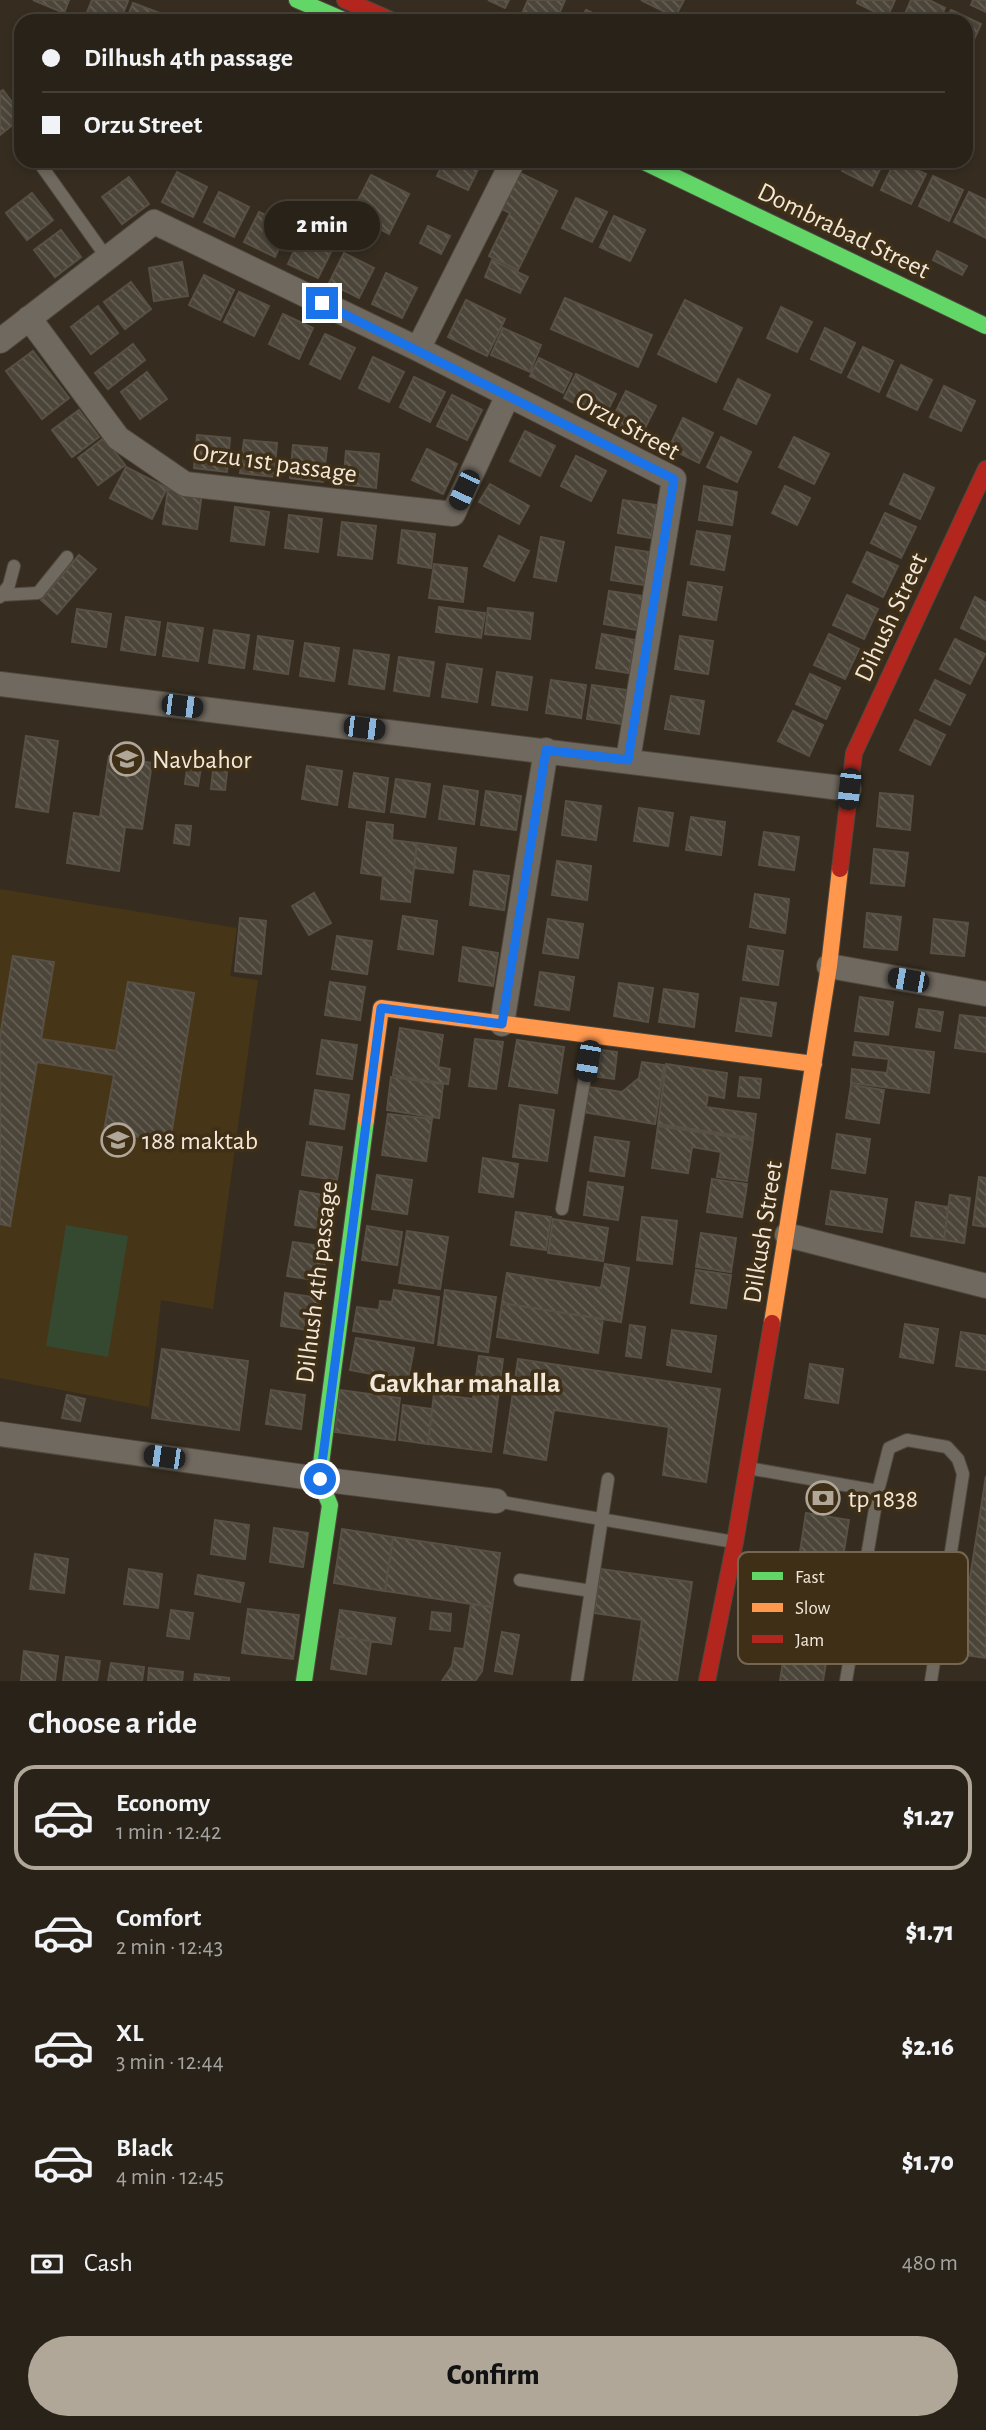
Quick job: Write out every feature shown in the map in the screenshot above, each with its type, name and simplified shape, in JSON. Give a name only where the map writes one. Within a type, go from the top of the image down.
[{"type":"street","points":[[297,0],[330,14]]},
{"type":"street","points":[[345,0],[384,14]]},
{"type":"street","points":[[418,349],[509,168]]},
{"type":"street","name":"Dombrabad Street","points":[[657,168],[986,326]]},
{"type":"street","name":"Orzu Street","points":[[0,341],[154,222],[418,349],[674,479],[628,760]]},
{"type":"street","name":"Orzu 1st passage","points":[[29,318],[118,438],[185,484],[453,514],[508,395]]},
{"type":"street","name":"Dihush Street","points":[[849,789],[854,753],[986,469]]},
{"type":"street","points":[[0,684],[849,789]]},
{"type":"street","points":[[502,1024],[546,750]]},
{"type":"street","name":"Dilkush Street","points":[[707,1681],[735,1542],[787,1236],[829,967],[849,789]]},
{"type":"street","points":[[829,967],[986,994]]},
{"type":"street","name":"Dilhush 4th passage","points":[[304,1681],[330,1506],[320,1479],[381,1008],[814,1065]]},
{"type":"street","points":[[787,1236],[986,1286]]},
{"type":"street","points":[[0,1434],[496,1502]]},
{"type":"lane","points":[[43,168],[107,258]]},
{"type":"lane","points":[[1,596],[38,593],[67,557]]},
{"type":"lane","points":[[1,596],[9,585],[13,566]]},
{"type":"lane","points":[[562,1209],[592,1036]]},
{"type":"lane","points":[[868,1552],[878,1491],[889,1448],[907,1440],[947,1447],[958,1459],[963,1474],[951,1552]]},
{"type":"lane","points":[[748,1468],[878,1491]]},
{"type":"lane","points":[[577,1681],[608,1479]]},
{"type":"lane","points":[[496,1502],[735,1542]]},
{"type":"lane","points":[[520,1580],[590,1591]]},
{"type":"shaded area","name":"188 maktab","points":[[0,889],[237,928],[230,976],[258,980],[213,1309],[161,1300],[149,1407],[0,1378]]},
{"type":"green space","points":[[66,1225],[128,1236],[108,1357],[46,1346]]},
{"type":"building","points":[[33,0],[69,0],[64,13]]},
{"type":"building","points":[[92,0],[128,1],[123,14],[86,14]]},
{"type":"building","points":[[488,0],[509,0],[505,8]]},
{"type":"building","points":[[528,0],[565,0],[559,14],[522,14]]},
{"type":"building","points":[[641,0],[684,0],[677,14],[669,14]]},
{"type":"building","points":[[858,0],[895,0],[889,14],[879,14],[857,3]]},
{"type":"building","points":[[911,0],[929,0],[945,8],[942,14],[905,14]]},
{"type":"building","points":[[973,0],[986,0],[986,12],[971,5]]},
{"type":"building","points":[[133,3],[162,14],[129,14]]},
{"type":"building","points":[[973,20],[981,24],[973,42]]},
{"type":"building","points":[[3,90],[14,105],[14,124],[0,135],[0,92]]},
{"type":"building","points":[[441,168],[479,168],[468,190],[437,176]]},
{"type":"building","points":[[843,168],[881,168],[872,186],[842,171]]},
{"type":"building","points":[[892,168],[912,168],[926,174],[911,204],[881,190]]},
{"type":"building","points":[[177,172],[207,187],[193,217],[162,202]]},
{"type":"building","points":[[520,173],[557,191],[518,270],[489,256],[510,213],[502,209]]},
{"type":"building","points":[[371,175],[409,194],[389,234],[351,214]]},
{"type":"building","points":[[933,176],[963,190],[949,221],[919,206]]},
{"type":"building","points":[[129,177],[149,204],[122,224],[102,197]]},
{"type":"building","points":[[219,192],[249,207],[234,237],[204,222]]},
{"type":"building","points":[[969,192],[986,200],[986,238],[954,222]]},
{"type":"building","points":[[32,193],[53,220],[27,240],[6,213]]},
{"type":"building","points":[[576,198],[607,212],[592,242],[562,228]]},
{"type":"building","points":[[259,212],[289,226],[275,257],[244,242]]},
{"type":"building","points":[[614,216],[645,230],[630,261],[600,247]]},
{"type":"building","points":[[428,226],[450,236],[441,254],[420,243]]},
{"type":"building","points":[[61,230],[81,257],[55,277],[34,250]]},
{"type":"building","points":[[302,233],[333,248],[318,278],[288,264]]},
{"type":"building","points":[[937,251],[967,266],[962,275],[933,260]]},
{"type":"building","points":[[344,253],[374,268],[359,298],[329,283]]},
{"type":"building","points":[[492,260],[528,277],[520,293],[485,277]]},
{"type":"building","points":[[182,262],[188,296],[154,301],[149,268]]},
{"type":"building","points":[[386,273],[417,288],[402,318],[372,304]]},
{"type":"building","points":[[204,275],[234,290],[220,320],[189,305]]},
{"type":"building","points":[[131,282],[151,309],[125,329],[104,302]]},
{"type":"building","points":[[239,292],[269,306],[254,336],[224,322]]},
{"type":"building","points":[[565,298],[652,335],[638,367],[551,329]]},
{"type":"building","points":[[466,300],[505,319],[487,356],[448,337]]},
{"type":"building","points":[[685,300],[742,328],[716,382],[658,354]]},
{"type":"building","points":[[98,306],[118,333],[91,354],[71,327]]},
{"type":"building","points":[[781,307],[812,322],[797,352],[767,338]]},
{"type":"building","points":[[283,314],[313,328],[299,359],[269,344]]},
{"type":"building","points":[[503,328],[541,345],[530,372],[491,355]]},
{"type":"building","points":[[825,328],[855,343],[841,373],[811,359]]},
{"type":"building","points":[[325,334],[355,348],[340,379],[310,364]]},
{"type":"building","points":[[133,344],[145,360],[108,389],[95,373]]},
{"type":"building","points":[[863,347],[893,361],[879,392],[848,377]]},
{"type":"building","points":[[33,351],[69,398],[42,419],[6,371]]},
{"type":"building","points":[[373,357],[404,372],[389,402],[359,388]]},
{"type":"building","points":[[539,358],[572,374],[563,393],[530,376]]},
{"type":"building","points":[[901,365],[932,380],[917,410],[887,396]]},
{"type":"building","points":[[147,372],[167,399],[140,419],[121,392]]},
{"type":"building","points":[[576,374],[616,394],[604,418],[564,398]]},
{"type":"building","points":[[414,377],[445,392],[430,422],[400,407]]},
{"type":"building","points":[[738,379],[770,395],[756,424],[724,409]]},
{"type":"building","points":[[944,386],[975,401],[961,431],[930,417]]},
{"type":"building","points":[[626,391],[656,406],[641,436],[611,421]]},
{"type":"building","points":[[452,395],[482,410],[467,440],[437,426]]},
{"type":"building","points":[[79,410],[99,437],[72,457],[52,430]]},
{"type":"building","points":[[683,418],[713,433],[699,463],[669,448]]},
{"type":"building","points":[[525,431],[555,446],[540,476],[510,461]]},
{"type":"building","points":[[197,435],[230,438],[227,472],[194,468]]},
{"type":"building","points":[[721,437],[751,452],[737,482],[707,467]]},
{"type":"building","points":[[794,437],[829,454],[814,484],[779,467]]},
{"type":"building","points":[[104,438],[125,465],[98,485],[78,458]]},
{"type":"building","points":[[244,440],[277,443],[274,477],[240,473]]},
{"type":"building","points":[[293,445],[327,448],[323,482],[290,478]]},
{"type":"building","points":[[427,449],[457,464],[443,494],[412,480]]},
{"type":"building","points":[[346,451],[379,454],[376,488],[343,484]]},
{"type":"building","points":[[576,456],[606,471],[591,501],[561,486]]},
{"type":"building","points":[[126,467],[167,488],[152,519],[110,498]]},
{"type":"building","points":[[904,474],[934,488],[920,519],[890,504]]},
{"type":"building","points":[[490,484],[529,506],[519,524],[479,502]]},
{"type":"building","points":[[704,486],[737,492],[732,525],[699,520]]},
{"type":"building","points":[[785,486],[810,498],[797,525],[772,513]]},
{"type":"building","points":[[168,489],[202,493],[197,529],[163,524]]},
{"type":"building","points":[[623,500],[657,505],[651,538],[618,533]]},
{"type":"building","points":[[235,507],[269,512],[264,545],[231,541]]},
{"type":"building","points":[[885,513],[916,527],[901,558],[871,543]]},
{"type":"building","points":[[289,515],[322,519],[318,552],[285,548]]},
{"type":"building","points":[[342,522],[376,526],[372,559],[338,555]]},
{"type":"building","points":[[402,530],[435,534],[431,568],[398,563]]},
{"type":"building","points":[[697,531],[730,536],[724,570],[691,564]]},
{"type":"building","points":[[499,536],[529,551],[514,581],[484,566]]},
{"type":"building","points":[[541,537],[564,542],[556,581],[534,577]]},
{"type":"building","points":[[616,547],[649,552],[644,585],[611,580]]},
{"type":"building","points":[[867,552],[898,566],[883,597],[853,582]]},
{"type":"building","points":[[79,555],[96,569],[57,614],[41,600]]},
{"type":"building","points":[[434,564],[467,568],[463,602],[429,598]]},
{"type":"building","points":[[688,582],[722,587],[716,620],[683,615]]},
{"type":"building","points":[[609,591],[643,596],[637,630],[604,624]]},
{"type":"building","points":[[847,595],[878,609],[864,639],[833,625]]},
{"type":"building","points":[[975,597],[986,603],[986,640],[961,628]]},
{"type":"building","points":[[439,607],[485,613],[481,638],[436,632]]},
{"type":"building","points":[[488,608],[533,613],[530,639],[485,634]]},
{"type":"building","points":[[77,609],[111,614],[106,647],[72,642]]},
{"type":"building","points":[[126,617],[160,622],[155,655],[121,650]]},
{"type":"building","points":[[168,623],[203,628],[198,661],[163,656]]},
{"type":"building","points":[[214,630],[249,635],[244,668],[209,663]]},
{"type":"building","points":[[602,634],[635,640],[629,673],[596,668]]},
{"type":"building","points":[[829,634],[859,649],[845,679],[814,665]]},
{"type":"building","points":[[258,636],[293,641],[288,674],[254,669]]},
{"type":"building","points":[[680,636],[713,641],[708,674],[675,669]]},
{"type":"building","points":[[955,639],[985,654],[970,684],[940,669]]},
{"type":"building","points":[[305,643],[339,648],[334,681],[300,676]]},
{"type":"building","points":[[354,650],[389,655],[384,689],[349,684]]},
{"type":"building","points":[[399,657],[434,662],[429,696],[394,691]]},
{"type":"building","points":[[447,664],[482,669],[477,702],[442,697]]},
{"type":"building","points":[[497,672],[532,677],[527,710],[492,705]]},
{"type":"building","points":[[810,674],[840,688],[826,719],[796,704]]},
{"type":"building","points":[[551,680],[586,685],[581,718],[546,713]]},
{"type":"building","points":[[935,680],[965,695],[950,725],[920,710]]},
{"type":"building","points":[[592,685],[627,690],[622,724],[587,719]]},
{"type":"building","points":[[671,696],[704,701],[699,734],[665,729]]},
{"type":"building","points":[[793,711],[823,725],[809,756],[778,741]]},
{"type":"building","points":[[915,720],[945,735],[930,765],[900,750]]},
{"type":"building","points":[[26,736],[58,741],[48,812],[16,807]]},
{"type":"building","points":[[109,756],[152,763],[142,829],[125,827],[119,871],[67,863],[74,813],[100,817]]},
{"type":"building","points":[[188,760],[202,761],[198,786],[185,784]]},
{"type":"building","points":[[214,762],[228,764],[225,790],[211,789]]},
{"type":"building","points":[[307,766],[342,771],[337,805],[302,799]]},
{"type":"building","points":[[354,773],[388,778],[384,812],[349,807]]},
{"type":"building","points":[[396,779],[430,784],[425,817],[391,812]]},
{"type":"building","points":[[444,786],[478,791],[474,824],[439,819]]},
{"type":"building","points":[[486,791],[521,796],[516,830],[481,825]]},
{"type":"building","points":[[880,793],[913,796],[910,830],[877,826]]},
{"type":"building","points":[[566,801],[601,806],[596,840],[562,835]]},
{"type":"building","points":[[639,808],[673,813],[668,846],[634,841]]},
{"type":"building","points":[[691,817],[725,822],[721,855],[686,850]]},
{"type":"building","points":[[367,822],[393,825],[392,840],[417,843],[410,902],[381,899],[383,876],[361,873]]},
{"type":"building","points":[[176,825],[191,826],[189,845],[174,843]]},
{"type":"building","points":[[764,832],[799,837],[794,870],[759,865]]},
{"type":"building","points":[[417,843],[456,848],[453,873],[414,868]]},
{"type":"building","points":[[874,849],[908,853],[904,886],[871,883]]},
{"type":"building","points":[[557,861],[591,866],[587,900],[552,895]]},
{"type":"building","points":[[474,871],[509,876],[504,910],[470,905]]},
{"type":"building","points":[[314,893],[331,923],[309,935],[292,906]]},
{"type":"building","points":[[755,894],[789,899],[785,933],[750,927]]},
{"type":"building","points":[[867,913],[901,917],[897,950],[864,947]]},
{"type":"building","points":[[403,916],[437,921],[433,954],[398,949]]},
{"type":"building","points":[[240,918],[266,921],[261,974],[235,971]]},
{"type":"building","points":[[548,919],[583,924],[578,958],[543,953]]},
{"type":"building","points":[[934,919],[968,923],[964,956],[931,953]]},
{"type":"building","points":[[337,936],[372,941],[367,974],[332,969]]},
{"type":"building","points":[[748,946],[783,951],[778,985],[743,980]]},
{"type":"building","points":[[463,947],[498,953],[493,986],[459,981]]},
{"type":"building","points":[[13,956],[54,962],[41,1039],[116,1051],[128,982],[194,993],[170,1142],[104,1131],[114,1075],[37,1062],[10,1226],[0,1224],[0,1037]]},
{"type":"building","points":[[540,972],[574,977],[569,1010],[535,1005]]},
{"type":"building","points":[[330,982],[365,987],[360,1020],[325,1015]]},
{"type":"building","points":[[619,983],[653,988],[648,1022],[614,1016]]},
{"type":"building","points":[[664,989],[698,994],[694,1027],[659,1022]]},
{"type":"building","points":[[860,997],[893,1002],[888,1035],[855,1031]]},
{"type":"building","points":[[741,998],[776,1003],[771,1036],[736,1031]]},
{"type":"building","points":[[919,1009],[943,1012],[940,1031],[916,1027]]},
{"type":"building","points":[[960,1015],[986,1018],[986,1052],[955,1048]]},
{"type":"building","points":[[400,1028],[443,1035],[438,1067],[450,1069],[448,1084],[393,1075]]},
{"type":"building","points":[[475,1039],[503,1042],[496,1089],[469,1086]]},
{"type":"building","points":[[322,1040],[357,1045],[352,1079],[317,1074]]},
{"type":"building","points":[[517,1040],[564,1047],[557,1093],[509,1086]]},
{"type":"building","points":[[855,1042],[934,1052],[929,1093],[851,1083],[852,1069],[887,1073],[889,1059],[853,1055]]},
{"type":"building","points":[[601,1050],[617,1052],[614,1079],[598,1077]]},
{"type":"building","points":[[642,1062],[664,1065],[655,1124],[583,1112],[588,1087],[622,1092],[639,1078]]},
{"type":"building","points":[[666,1064],[727,1073],[724,1098],[708,1095],[706,1107],[756,1114],[753,1138],[658,1124]]},
{"type":"building","points":[[391,1077],[443,1084],[439,1118],[387,1110]]},
{"type":"building","points":[[740,1077],[761,1079],[759,1098],[738,1096]]},
{"type":"building","points":[[851,1085],[884,1090],[879,1123],[846,1118]]},
{"type":"building","points":[[315,1090],[349,1095],[344,1129],[310,1124]]},
{"type":"building","points":[[520,1105],[554,1110],[547,1161],[513,1157]]},
{"type":"building","points":[[388,1114],[432,1119],[426,1161],[382,1155]]},
{"type":"building","points":[[658,1126],[753,1140],[747,1181],[717,1177],[721,1152],[692,1147],[688,1173],[652,1168]]},
{"type":"building","points":[[837,1134],[870,1139],[865,1173],[832,1168]]},
{"type":"building","points":[[595,1137],[629,1142],[624,1176],[590,1171]]},
{"type":"building","points":[[307,1142],[342,1147],[337,1180],[302,1175]]},
{"type":"building","points":[[483,1158],[518,1164],[513,1197],[479,1192]]},
{"type":"building","points":[[377,1175],[412,1180],[407,1214],[372,1209]]},
{"type":"building","points":[[979,1177],[986,1178],[986,1227],[973,1225]]},
{"type":"building","points":[[712,1179],[747,1184],[742,1217],[707,1212]]},
{"type":"building","points":[[588,1182],[623,1187],[618,1220],[584,1215]]},
{"type":"building","points":[[300,1191],[335,1197],[330,1230],[295,1225]]},
{"type":"building","points":[[831,1191],[887,1199],[882,1232],[826,1224]]},
{"type":"building","points":[[950,1195],[970,1198],[964,1243],[944,1240]]},
{"type":"building","points":[[916,1202],[948,1207],[944,1240],[911,1236]]},
{"type":"building","points":[[516,1212],[551,1217],[546,1250],[511,1245]]},
{"type":"building","points":[[642,1217],[677,1221],[672,1264],[637,1260]]},
{"type":"building","points":[[553,1219],[608,1228],[603,1261],[548,1253]]},
{"type":"building","points":[[367,1226],[402,1232],[397,1265],[362,1260]]},
{"type":"building","points":[[407,1231],[448,1237],[440,1289],[399,1283]]},
{"type":"building","points":[[701,1233],[736,1238],[731,1272],[696,1267]]},
{"type":"building","points":[[293,1242],[327,1247],[322,1281],[287,1276]]},
{"type":"building","points":[[605,1264],[629,1268],[621,1322],[502,1303],[507,1273],[601,1288]]},
{"type":"building","points":[[696,1270],[731,1275],[726,1308],[691,1303]]},
{"type":"building","points":[[394,1290],[439,1297],[433,1343],[353,1331],[357,1307],[379,1310],[380,1301],[392,1302]]},
{"type":"building","points":[[445,1290],[496,1297],[488,1352],[438,1345]]},
{"type":"building","points":[[285,1293],[320,1298],[315,1331],[281,1326]]},
{"type":"building","points":[[502,1303],[603,1319],[598,1353],[497,1337]]},
{"type":"building","points":[[905,1324],[938,1329],[933,1363],[900,1357]]},
{"type":"building","points":[[630,1325],[645,1327],[641,1358],[626,1356]]},
{"type":"building","points":[[672,1330],[716,1336],[711,1372],[667,1365]]},
{"type":"building","points":[[961,1332],[986,1336],[986,1370],[956,1366]]},
{"type":"building","points":[[356,1338],[414,1348],[408,1381],[350,1370]]},
{"type":"building","points":[[162,1349],[248,1361],[239,1430],[152,1418]]},
{"type":"building","points":[[479,1356],[503,1359],[491,1452],[428,1444],[434,1394],[473,1399]]},
{"type":"building","points":[[518,1359],[720,1389],[706,1482],[663,1475],[669,1427],[554,1410],[546,1460],[504,1453]]},
{"type":"building","points":[[810,1364],[843,1369],[838,1403],[805,1398]]},
{"type":"building","points":[[271,1390],[305,1395],[301,1429],[266,1424]]},
{"type":"building","points":[[340,1390],[400,1398],[395,1440],[335,1432]]},
{"type":"building","points":[[67,1395],[85,1399],[80,1421],[62,1418]]},
{"type":"building","points":[[403,1405],[432,1409],[428,1444],[399,1440]]},
{"type":"building","points":[[986,1476],[986,1658],[968,1655],[968,1590]]},
{"type":"building","points":[[806,1513],[849,1520],[844,1552],[800,1552]]},
{"type":"building","points":[[215,1520],[249,1525],[245,1559],[211,1554]]},
{"type":"building","points":[[274,1528],[308,1533],[303,1567],[270,1562]]},
{"type":"building","points":[[342,1529],[393,1537],[385,1591],[334,1583]]},
{"type":"building","points":[[393,1537],[500,1553],[492,1607],[385,1591]]},
{"type":"building","points":[[35,1554],[68,1559],[64,1593],[30,1589]]},
{"type":"building","points":[[129,1569],[162,1574],[158,1608],[124,1604]]},
{"type":"building","points":[[601,1569],[692,1582],[677,1681],[633,1681],[642,1620],[594,1613]]},
{"type":"building","points":[[198,1575],[244,1583],[240,1602],[195,1594]]},
{"type":"building","points":[[471,1604],[492,1607],[482,1671],[475,1681],[442,1681],[452,1666],[455,1648],[464,1649]]},
{"type":"building","points":[[248,1609],[299,1615],[293,1659],[242,1653]]},
{"type":"building","points":[[171,1610],[193,1613],[189,1639],[167,1636]]},
{"type":"building","points":[[340,1610],[395,1618],[391,1644],[336,1636]]},
{"type":"building","points":[[432,1612],[451,1614],[450,1631],[430,1629]]},
{"type":"building","points":[[502,1632],[519,1635],[512,1674],[495,1671]]},
{"type":"building","points":[[336,1636],[371,1641],[366,1674],[331,1669]]},
{"type":"building","points":[[24,1651],[58,1656],[55,1681],[21,1681]]},
{"type":"building","points":[[66,1657],[100,1661],[97,1681],[63,1681]]},
{"type":"building","points":[[111,1663],[144,1667],[142,1681],[108,1681]]},
{"type":"building","points":[[783,1664],[826,1664],[823,1681],[780,1681]]},
{"type":"building","points":[[149,1668],[183,1672],[182,1681],[148,1681]]},
{"type":"building","points":[[195,1674],[229,1678],[229,1681],[194,1681]]},
{"type":"traffic: fast","points":[[297,0],[330,14]]},
{"type":"traffic: fast","points":[[657,168],[986,326]]},
{"type":"traffic: fast","points":[[304,1681],[330,1505],[319,1479],[366,1120]]},
{"type":"traffic: slow","points":[[772,1323],[829,966],[840,869]]},
{"type":"traffic: slow","points":[[366,1120],[381,1008],[814,1064]]},
{"type":"traffic: jam","points":[[345,0],[377,14]]},
{"type":"traffic: jam","points":[[840,869],[854,753],[986,469]]},
{"type":"traffic: jam","points":[[707,1681],[735,1542],[772,1323]]},
{"type":"place","name":"Navbahor","points":[[127,759]]},
{"type":"place","name":"188 maktab","points":[[118,1140]]},
{"type":"place","name":"tp 1838","points":[[823,1498]]},
{"type":"district","name":"Gavkhar mahalla","points":[[465,1382]]},
{"type":"route","points":[[320,1479],[381,1008],[502,1024],[546,750],[628,760],[674,479],[322,303]]}]
